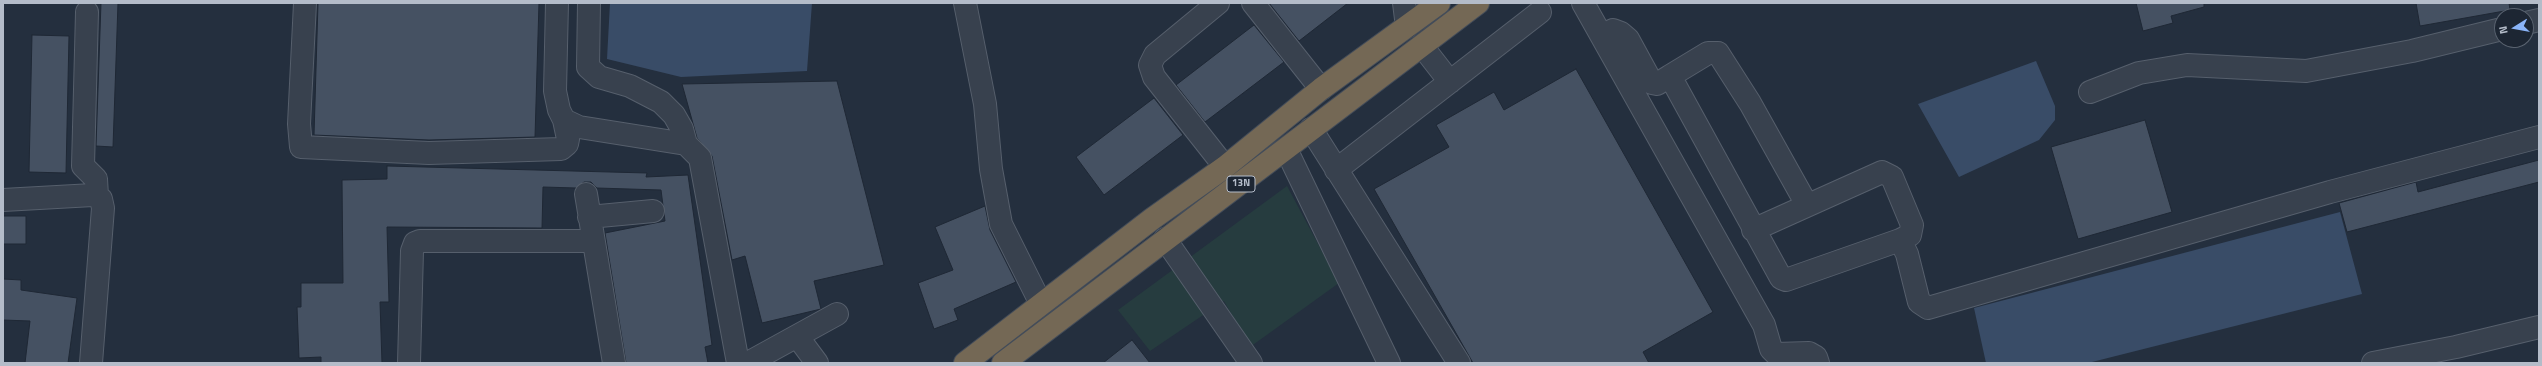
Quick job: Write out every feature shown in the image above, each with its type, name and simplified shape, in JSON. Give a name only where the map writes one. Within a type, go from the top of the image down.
[{"type":"highway","name":"13N","points":[[965,363],[1041,304],[1225,167],[1321,89],[1439,3]]},
{"type":"highway","name":"13N","points":[[1003,363],[1478,3]]},
{"type":"street","points":[[305,3],[299,124],[301,147],[428,153],[561,149],[567,144],[568,139],[564,120],[559,110],[555,91],[557,3]]},
{"type":"street","points":[[589,3],[588,67],[599,77],[630,86],[660,102],[680,124],[686,144],[700,158],[738,363]]},
{"type":"street","points":[[965,3],[985,104],[991,169],[1001,224],[1041,304]]},
{"type":"street","points":[[1218,3],[1155,56],[1150,65],[1154,77],[1225,167]]},
{"type":"street","points":[[1253,3],[1321,89]]},
{"type":"street","points":[[1404,3],[1408,27]]},
{"type":"street","points":[[1583,3],[1603,36],[1764,325],[1771,349],[1776,354],[1809,353],[1816,357],[1818,363]]},
{"type":"street","points":[[87,12],[83,166],[96,179],[97,196],[101,199],[103,208],[91,363]]},
{"type":"street","points":[[1336,170],[1540,12]]},
{"type":"street","points":[[1603,36],[1613,30],[1621,33],[1628,39],[1652,83],[1657,84],[1708,52],[1718,53],[1750,103],[1807,205]]},
{"type":"street","points":[[2090,92],[2139,73],[2187,65],[2306,71],[2412,51],[2494,31]]},
{"type":"street","points":[[1422,46],[1450,82]]},
{"type":"street","points":[[1670,76],[1777,275],[1786,280],[1900,240],[1910,235],[1912,225],[1892,177],[1888,173],[1876,174],[1753,230]]},
{"type":"street","points":[[564,120],[579,127],[686,144]]},
{"type":"street","points":[[1311,129],[1460,363]]},
{"type":"street","points":[[1900,240],[1906,254],[1919,302],[1928,308],[2330,192],[2539,137]]},
{"type":"street","points":[[1286,149],[1388,363]]},
{"type":"street","points":[[586,194],[614,363]]},
{"type":"street","points":[[3,200],[97,196]]},
{"type":"street","points":[[589,217],[653,211]]},
{"type":"street","points":[[1166,239],[1251,363]]},
{"type":"street","points":[[409,363],[412,251],[415,243],[420,241],[593,241]]},
{"type":"street","points":[[748,363],[837,314]]},
{"type":"street","points":[[2372,363],[2457,355],[2539,327]]},
{"type":"street","points":[[797,336],[817,363]]},
{"type":"green space","points":[[1287,186],[1339,283],[1250,347],[1224,301],[1150,351],[1118,310]]},
{"type":"water","points":[[610,3],[812,3],[807,71],[681,77],[607,59]]},
{"type":"water","points":[[2036,61],[2055,106],[2055,120],[2039,140],[1959,177],[1918,104]]},
{"type":"water","points":[[2340,212],[2362,294],[2088,363],[1986,363],[1974,308]]},
{"type":"building","points":[[101,3],[118,3],[113,147],[96,146]]},
{"type":"building","points":[[318,3],[539,3],[535,137],[429,140],[314,135]]},
{"type":"building","points":[[1269,3],[1348,3],[1299,41]]},
{"type":"building","points":[[2136,3],[2204,3],[2204,7],[2171,16],[2173,23],[2143,31]]},
{"type":"building","points":[[2416,3],[2509,3],[2510,8],[2494,8],[2494,13],[2420,26]]},
{"type":"building","points":[[1254,25],[1284,62],[1205,122],[1176,85]]},
{"type":"building","points":[[32,35],[69,36],[66,173],[29,172]]},
{"type":"building","points":[[1576,69],[1713,312],[1643,352],[1649,363],[1473,363],[1374,189],[1449,147],[1436,125],[1494,92],[1504,110]]},
{"type":"building","points":[[837,81],[884,265],[814,281],[821,309],[762,323],[745,256],[732,260],[712,156],[697,138],[682,84]]},
{"type":"building","points":[[1154,98],[1183,135],[1104,195],[1076,157]]},
{"type":"building","points":[[2145,120],[2172,212],[2078,239],[2051,147]]},
{"type":"building","points":[[2539,160],[2539,182],[2347,232],[2339,203],[2416,182],[2418,192]]},
{"type":"building","points":[[387,166],[647,173],[646,177],[688,175],[712,345],[705,347],[708,363],[626,363],[605,233],[665,221],[661,190],[597,188],[591,182],[584,182],[576,188],[543,187],[542,228],[387,227],[389,302],[380,302],[382,363],[321,363],[321,357],[299,358],[297,307],[301,307],[301,283],[343,283],[342,180],[387,179]]},
{"type":"building","points":[[985,206],[990,230],[1016,282],[954,309],[958,320],[934,329],[918,283],[953,270],[935,227]]},
{"type":"building","points":[[3,216],[26,216],[26,244],[3,244]]},
{"type":"building","points":[[3,279],[21,280],[21,290],[77,298],[68,363],[25,363],[30,321],[3,320]]},
{"type":"building","points":[[1132,340],[1150,363],[1103,363]]}]
